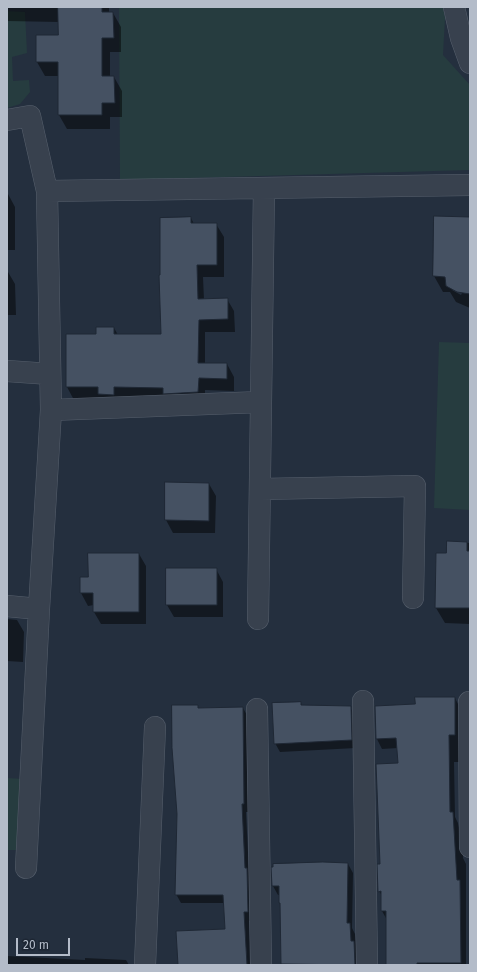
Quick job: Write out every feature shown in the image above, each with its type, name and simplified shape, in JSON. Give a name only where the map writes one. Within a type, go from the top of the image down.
[{"type":"street","points":[[454,7],[461,38],[470,63]]},
{"type":"street","points":[[7,120],[30,116],[47,191],[51,410],[26,868]]},
{"type":"street","points":[[47,191],[470,185]]},
{"type":"street","points":[[258,619],[264,188]]},
{"type":"street","points":[[7,371],[50,374]]},
{"type":"street","points":[[51,410],[261,402]]},
{"type":"street","points":[[260,489],[415,486],[413,598]]},
{"type":"street","points":[[7,606],[39,609]]},
{"type":"street","points":[[363,701],[367,965]]},
{"type":"street","points":[[468,702],[470,847]]},
{"type":"street","points":[[256,709],[261,965]]},
{"type":"street","points":[[145,965],[155,727]]},
{"type":"green space","points":[[119,7],[443,7],[445,18],[443,55],[470,85],[470,170],[120,180]]},
{"type":"green space","points":[[7,11],[25,12],[27,53],[12,57],[13,81],[29,80],[30,92],[20,104],[7,108]]},
{"type":"green space","points":[[439,342],[470,343],[470,510],[434,508]]},
{"type":"green space","points":[[7,778],[23,779],[21,850],[7,850]]},
{"type":"building","points":[[58,7],[102,7],[102,12],[113,12],[114,38],[102,38],[102,76],[114,76],[115,103],[102,103],[102,115],[58,115],[58,62],[36,62],[36,35],[58,35]]},
{"type":"building","points":[[434,216],[470,217],[470,294],[457,292],[446,286],[445,277],[433,276]]},
{"type":"building","points":[[191,217],[191,223],[217,223],[217,265],[197,265],[198,299],[228,298],[228,319],[199,320],[198,363],[227,363],[227,379],[199,378],[198,392],[163,394],[163,388],[114,387],[114,395],[98,394],[98,387],[66,387],[66,334],[96,334],[96,327],[114,327],[114,334],[161,334],[159,275],[160,218]]},
{"type":"building","points":[[165,482],[209,483],[209,521],[165,520]]},
{"type":"building","points":[[447,541],[467,542],[467,551],[470,551],[470,608],[435,608],[436,553],[446,553]]},
{"type":"building","points":[[88,553],[139,553],[139,612],[93,612],[93,593],[80,593],[80,577],[88,577]]},
{"type":"building","points":[[166,568],[217,568],[217,605],[166,605]]},
{"type":"building","points":[[415,697],[455,697],[455,735],[449,735],[450,812],[453,812],[457,880],[460,880],[461,963],[386,965],[386,911],[381,911],[381,891],[378,892],[377,864],[380,864],[376,764],[398,763],[396,738],[376,739],[375,706],[415,704]]},
{"type":"building","points":[[301,702],[301,705],[351,706],[352,740],[274,744],[272,703]]},
{"type":"building","points":[[172,705],[198,705],[198,708],[243,707],[244,804],[242,804],[245,868],[247,868],[248,912],[244,912],[247,965],[178,965],[176,931],[225,929],[223,895],[175,895],[177,814],[172,748]]},
{"type":"building","points":[[323,862],[348,863],[347,923],[350,923],[351,941],[354,941],[355,965],[281,964],[279,886],[272,886],[271,867],[273,867],[273,864]]}]
